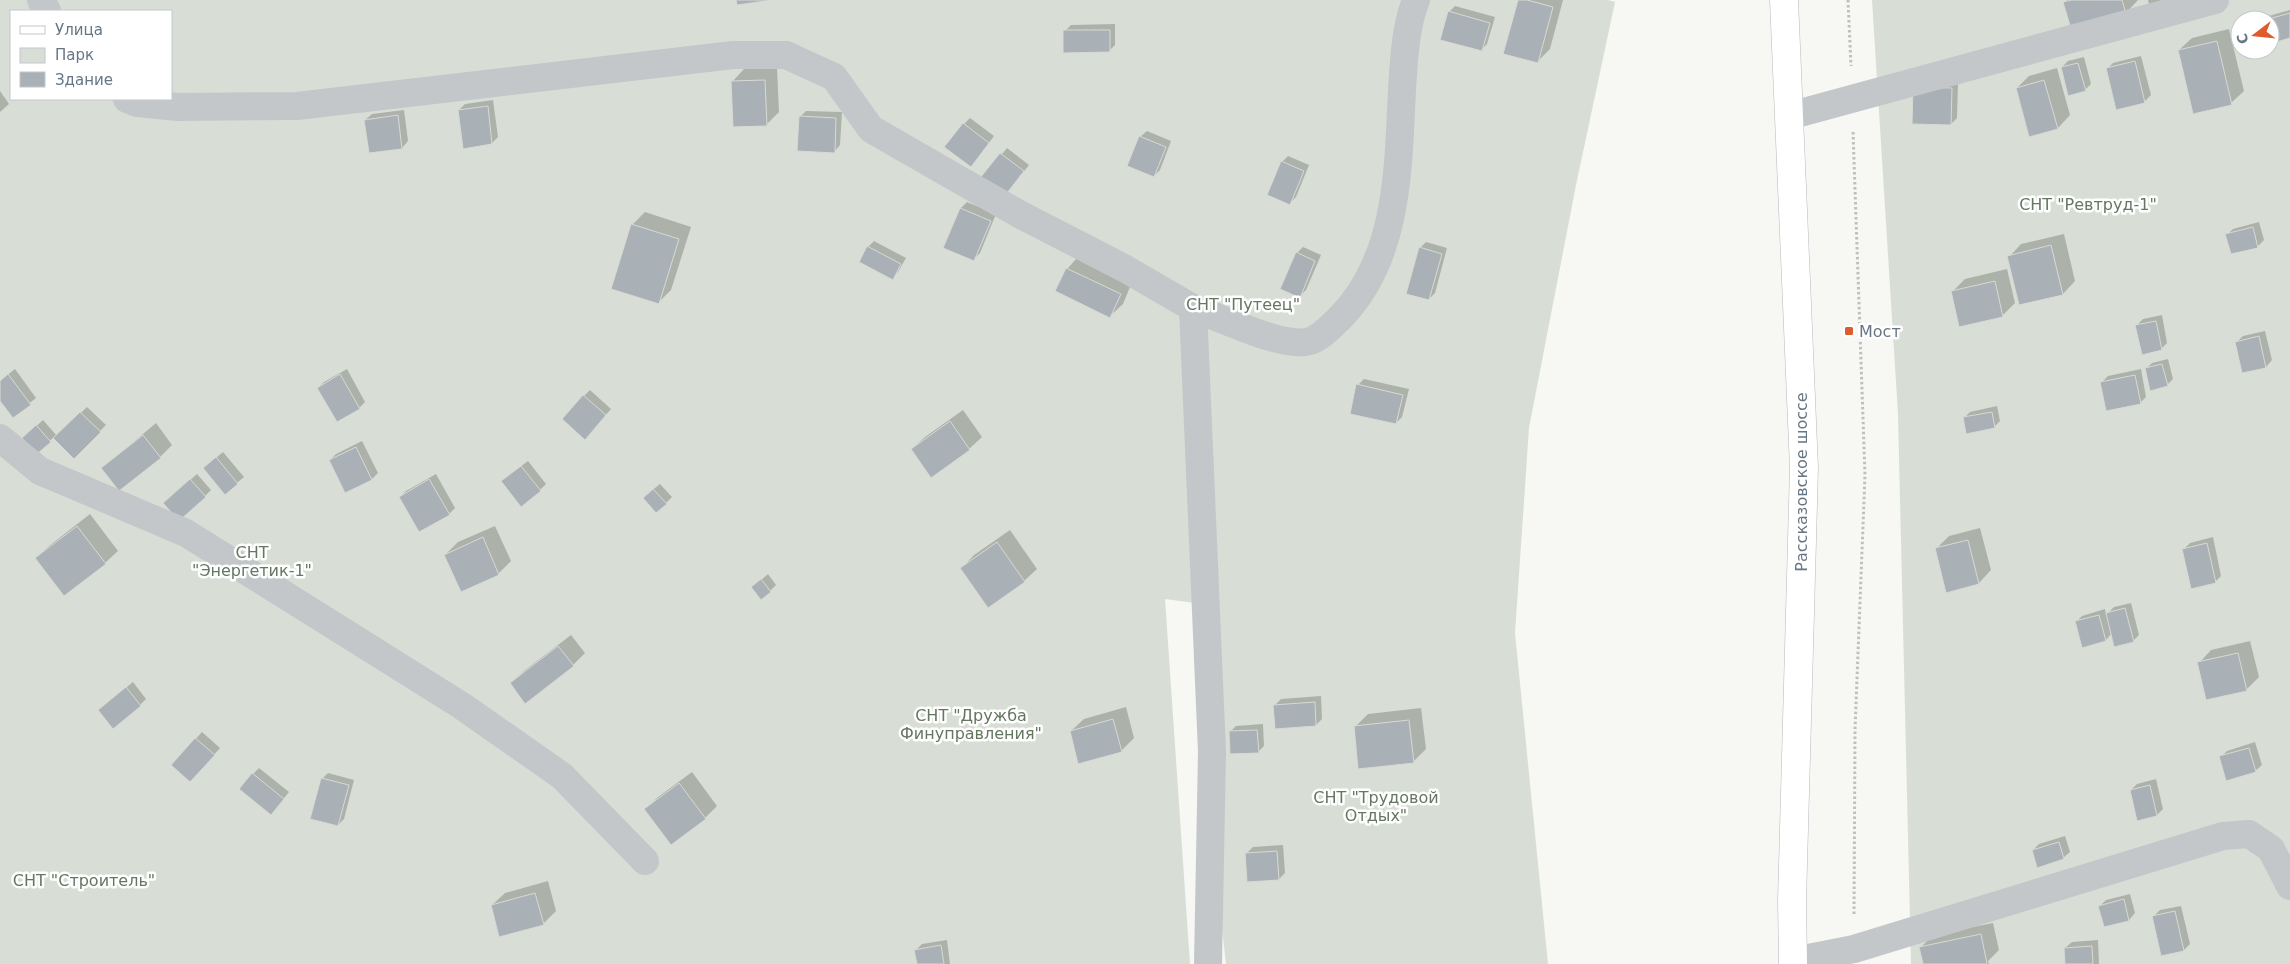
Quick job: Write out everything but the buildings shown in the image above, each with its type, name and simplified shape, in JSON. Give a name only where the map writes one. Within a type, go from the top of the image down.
[{"type":"main road","name":"Рассказовское шоссе","points":[[1784,0],[1804,468],[1792,901],[1793,962]]},
{"type":"lane","points":[[130,100],[137,103],[178,108],[297,106],[733,56],[786,55],[834,77],[871,129],[1021,215],[1124,268],[1193,308],[1284,341],[1307,342],[1325,333],[1354,304],[1375,271],[1389,224],[1398,171],[1404,61],[1412,10],[1416,0]]},
{"type":"lane","points":[[1789,116],[2215,0]]},
{"type":"lane","points":[[1193,308],[1212,752],[1208,964]]},
{"type":"lane","points":[[0,438],[40,471],[186,533],[462,706],[562,776],[645,861]]},
{"type":"lane","points":[[1793,962],[1854,949],[2223,836],[2249,834],[2271,849],[2290,886]]},
{"type":"path","points":[[1848,0],[1865,475],[1855,730],[1854,949]]},
{"type":"green space","points":[[0,0],[1608,0],[1615,2],[1576,185],[1529,428],[1515,633],[1548,964],[1226,964],[1222,928],[1218,606],[1165,599],[1190,964],[0,964]]},
{"type":"green space","name":"СНТ \"Ревтруд-1\"","points":[[1872,0],[2290,0],[2290,964],[1911,964],[1898,414]]},
{"type":"place","name":"Мост","points":[[1849,331]]},
{"type":"park label","name":"СНТ \"Путеец\"","points":[[1243,304]]},
{"type":"park label","name":"СНТ \"Энергетик-1\"","points":[[252,561]]},
{"type":"park label","name":"СНТ \"Дружба Финуправления\"","points":[[971,724]]},
{"type":"park label","name":"СНТ \"Трудовой Отдых\"","points":[[1376,806]]},
{"type":"park label","name":"СНТ \"Строитель\"","points":[[84,880]]}]
